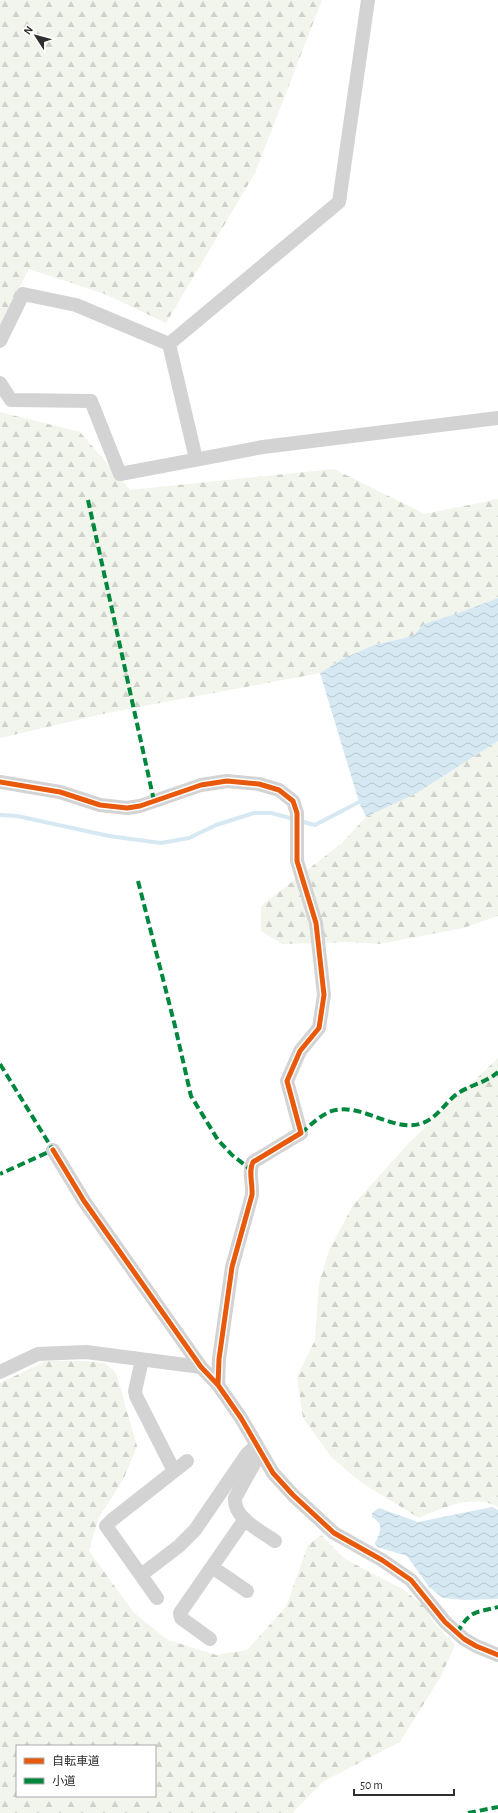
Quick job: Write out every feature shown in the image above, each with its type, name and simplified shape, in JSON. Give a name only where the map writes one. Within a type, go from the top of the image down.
[{"type":"street","points":[[169,344],[340,202],[368,0]]},
{"type":"street","points":[[0,341],[23,294],[76,305],[169,344]]},
{"type":"street","points":[[169,344],[196,459]]},
{"type":"street","points":[[0,383],[11,400],[91,401],[120,474],[263,447],[498,418]]},
{"type":"street","points":[[0,782],[60,792],[100,805],[127,808],[140,806],[201,785],[227,781],[259,784],[279,790],[293,801],[297,813],[297,861],[316,923],[324,995],[319,1028],[300,1051],[287,1081],[301,1133],[253,1162],[250,1169],[253,1184],[252,1195],[232,1267],[218,1385]]},
{"type":"street","points":[[53,1150],[84,1201],[201,1366],[218,1385],[241,1418],[258,1450],[273,1473],[293,1496],[334,1533],[382,1560],[411,1580],[445,1622],[476,1646],[498,1655]]},
{"type":"street","points":[[0,1372],[38,1354],[86,1352],[201,1366]]},
{"type":"street","points":[[142,1360],[135,1391],[136,1396],[174,1471]]},
{"type":"street","points":[[258,1450],[235,1498],[236,1510],[245,1519],[275,1541]]},
{"type":"street","points":[[141,1575],[179,1546],[195,1530],[239,1464],[247,1454],[258,1450]]},
{"type":"street","points":[[157,1598],[106,1526],[187,1461]]},
{"type":"street","points":[[210,1639],[180,1618],[180,1614],[245,1519]]},
{"type":"street","points":[[212,1567],[247,1590]]},
{"type":"green space","points":[[0,0],[322,0],[255,173],[166,323],[105,294],[29,269],[0,325]]},
{"type":"green space","points":[[0,412],[80,432],[130,490],[334,469],[425,514],[498,499],[498,598],[424,624],[413,636],[374,645],[342,659],[320,673],[107,713],[0,738]]},
{"type":"green space","points":[[498,741],[498,916],[463,928],[379,944],[352,942],[282,944],[261,931],[261,906],[342,843],[366,817],[417,793]]},
{"type":"green space","points":[[498,1058],[498,1507],[478,1501],[468,1502],[448,1506],[419,1518],[362,1483],[332,1458],[303,1418],[297,1377],[315,1340],[319,1283],[329,1251],[353,1205],[408,1144]]},
{"type":"green space","points":[[46,1361],[83,1361],[105,1363],[116,1373],[137,1446],[124,1478],[98,1519],[89,1551],[134,1613],[168,1640],[216,1655],[247,1650],[286,1607],[308,1545],[321,1535],[345,1559],[404,1590],[425,1607],[434,1623],[455,1645],[441,1676],[400,1742],[324,1781],[294,1811],[294,1813],[0,1813],[0,1383]]},
{"type":"water","points":[[498,598],[498,741],[417,793],[366,817],[359,802],[320,673],[342,659],[374,645],[413,636],[424,624]]},
{"type":"water","points":[[492,1507],[498,1510],[498,1599],[464,1600],[443,1598],[429,1587],[407,1556],[377,1547],[375,1543],[380,1532],[380,1525],[372,1517],[372,1513],[379,1508],[418,1522]]},
{"type":"waterway","points":[[300,821],[315,825],[363,800]]},
{"type":"waterway","points":[[0,815],[17,816],[109,836],[161,843],[189,838],[216,825],[254,813],[271,813],[294,819]]},
{"type":"marked path","points":[[88,500],[154,801]]},
{"type":"marked path","points":[[138,881],[175,1026],[191,1096],[218,1140],[232,1155],[250,1169]]},
{"type":"marked path","points":[[0,1064],[53,1150],[0,1174]]},
{"type":"marked path","points":[[301,1133],[326,1113],[347,1109],[399,1124],[420,1124],[426,1122],[437,1114],[455,1095],[498,1072]]},
{"type":"marked path","points":[[457,1633],[470,1616],[478,1612],[498,1607]]},
{"type":"marked path","points":[[468,1813],[498,1807]]},
{"type":"cycle path","points":[[0,782],[60,792],[100,805],[127,808],[140,806],[201,785],[227,781],[259,784],[279,790],[293,801],[297,813],[297,861],[316,923],[324,995],[319,1028],[300,1051],[287,1081],[301,1133],[253,1162],[251,1174],[252,1195],[232,1267],[219,1359],[218,1385]]},
{"type":"cycle path","points":[[53,1150],[84,1201],[201,1367],[218,1385],[241,1418],[273,1473],[293,1495],[334,1533],[382,1560],[411,1580],[445,1622],[464,1639],[476,1646],[498,1655]]}]
